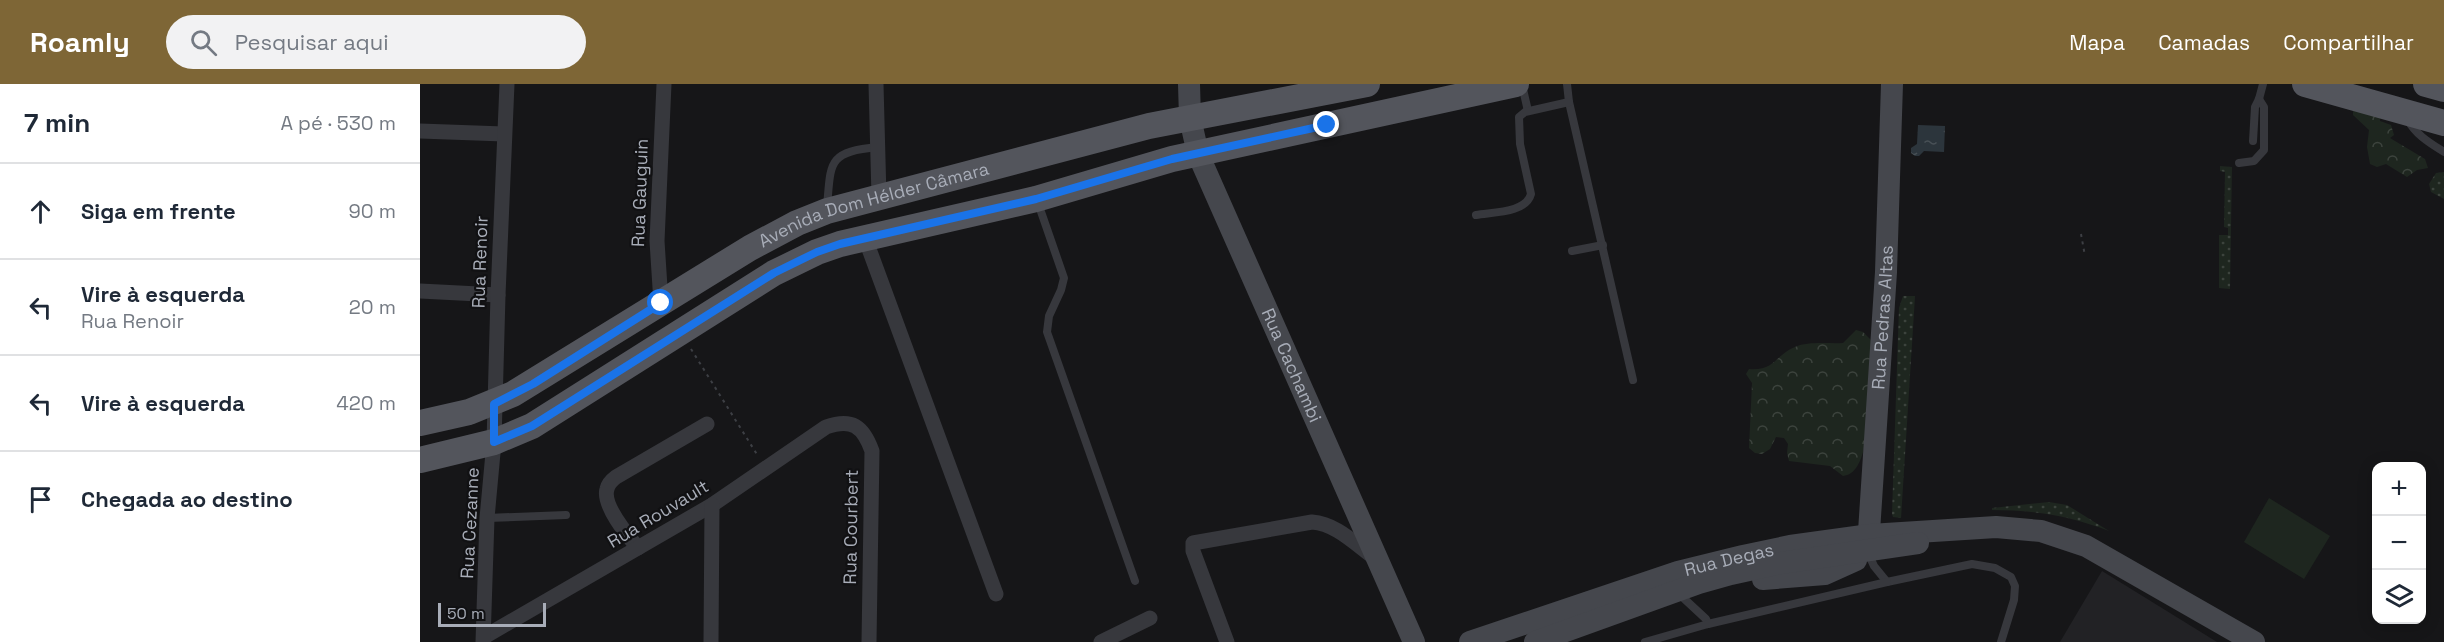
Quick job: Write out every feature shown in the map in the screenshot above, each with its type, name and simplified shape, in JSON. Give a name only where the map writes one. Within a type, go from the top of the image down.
[{"type":"main road","name":"Rua Cachambi","points":[[1189,84],[1190,118],[1198,154],[1413,642]]},
{"type":"main road","name":"Avenida Dom Hélder Câmara","points":[[420,460],[494,442],[532,426],[795,261],[817,252],[865,238],[1036,199],[1198,154],[1516,84]]},
{"type":"main road","name":"Rua Pedras Altas","points":[[1869,543],[1886,261],[1892,84]]},
{"type":"main road","points":[[2305,84],[2444,123]]},
{"type":"main road","points":[[2426,84],[2444,89]]},
{"type":"main road","name":"Avenida Dom Hélder Câmara","points":[[420,423],[494,404],[533,384],[772,236],[827,211],[1149,126],[1356,85]]},
{"type":"main road","points":[[1327,125],[1338,119],[1345,111],[1356,85]]},
{"type":"main road","name":"Rua Degas","points":[[1470,642],[1689,568],[1790,546],[1869,543],[1996,527],[2041,531],[2086,546],[2254,642]]},
{"type":"main road","name":"Rua Degas","points":[[1535,642],[1699,583],[1805,577],[1825,573],[1847,566],[1869,543]]},
{"type":"street","name":"Rua Renoir","points":[[494,442],[507,84]]},
{"type":"street","name":"Rua Gauguin","points":[[661,303],[657,241],[664,84]]},
{"type":"street","points":[[876,84],[879,197]]},
{"type":"street","points":[[420,131],[504,134]]},
{"type":"street","points":[[865,238],[996,594]]},
{"type":"street","points":[[420,291],[498,295]]},
{"type":"street","name":"Rua Rouvault","points":[[484,640],[712,505],[826,427],[838,423],[849,423]]},
{"type":"street","name":"Rua Courbert","points":[[849,423],[859,427],[868,439],[872,451],[869,642]]},
{"type":"street","points":[[638,548],[611,510],[606,490],[616,477],[707,424]]},
{"type":"street","name":"Rua Cezanne","points":[[484,640],[487,518],[494,442]]},
{"type":"street","points":[[711,642],[712,505]]},
{"type":"street","points":[[1227,642],[1193,550],[1194,543],[1198,540],[1312,522],[1323,523],[1339,531],[1377,560]]},
{"type":"street","points":[[1101,642],[1150,618]]},
{"type":"lane","points":[[1522,84],[1528,111]]},
{"type":"lane","points":[[1567,84],[1569,102],[1633,380]]},
{"type":"lane","points":[[2253,141],[2254,107],[2263,84]]},
{"type":"lane","points":[[2239,164],[2254,160],[2264,150],[2264,107],[2259,99]]},
{"type":"lane","points":[[1476,215],[1523,207],[1529,200],[1531,194],[1518,122],[1522,114],[1528,111],[1569,102]]},
{"type":"lane","points":[[2403,111],[2412,128],[2444,152]]},
{"type":"lane","points":[[827,211],[830,167],[840,156],[848,152],[878,147]]},
{"type":"lane","points":[[1036,199],[1064,278],[1049,316],[1047,332],[1135,580]]},
{"type":"lane","points":[[1572,251],[1603,245]]},
{"type":"lane","points":[[487,518],[566,515]]},
{"type":"lane","points":[[1869,543],[1874,566],[1887,582]]},
{"type":"lane","points":[[1645,642],[1708,624],[1972,564],[1995,568],[2011,576],[2014,600],[2001,642]]},
{"type":"lane","points":[[1677,591],[1706,619],[1708,624]]},
{"type":"path","points":[[2081,234],[2085,256]]},
{"type":"path","points":[[680,332],[766,469]]},
{"type":"shaded area","points":[[2102,571],[2217,642],[2060,642]]},
{"type":"green space","points":[[2379,106],[2380,121],[2391,125],[2394,135],[2390,138],[2425,159],[2428,168],[2417,170],[2407,177],[2386,164],[2377,167],[2370,164],[2367,147],[2369,130],[2353,115],[2353,108]]},
{"type":"green space","points":[[2220,166],[2232,167],[2230,289],[2219,288],[2219,235],[2228,235],[2228,228],[2224,227],[2225,172],[2220,171]]},
{"type":"green space","points":[[2444,172],[2444,199],[2431,192],[2429,184],[2436,173]]},
{"type":"green space","points":[[1903,296],[1915,296],[1901,518],[1893,517],[1892,514],[1899,308]]},
{"type":"green space","points":[[1856,330],[1863,332],[1871,340],[1872,359],[1869,366],[1869,410],[1865,446],[1853,472],[1843,476],[1830,466],[1789,461],[1788,444],[1784,438],[1776,437],[1770,449],[1762,454],[1755,453],[1749,448],[1752,383],[1746,374],[1749,369],[1764,368],[1788,350],[1801,345],[1843,343]]},
{"type":"green space","points":[[2269,498],[2330,536],[2304,579],[2244,542]]},
{"type":"green space","points":[[2049,502],[2067,505],[2109,531],[2052,515],[1992,510],[1992,508]]},
{"type":"water","points":[[1918,125],[1945,126],[1944,152],[1924,151],[1919,156],[1911,153],[1911,148],[1917,144]]},
{"type":"route","points":[[661,303],[533,384],[494,404],[494,442],[532,426],[774,273],[817,252],[840,244],[1036,199],[1172,159],[1327,125]]}]
